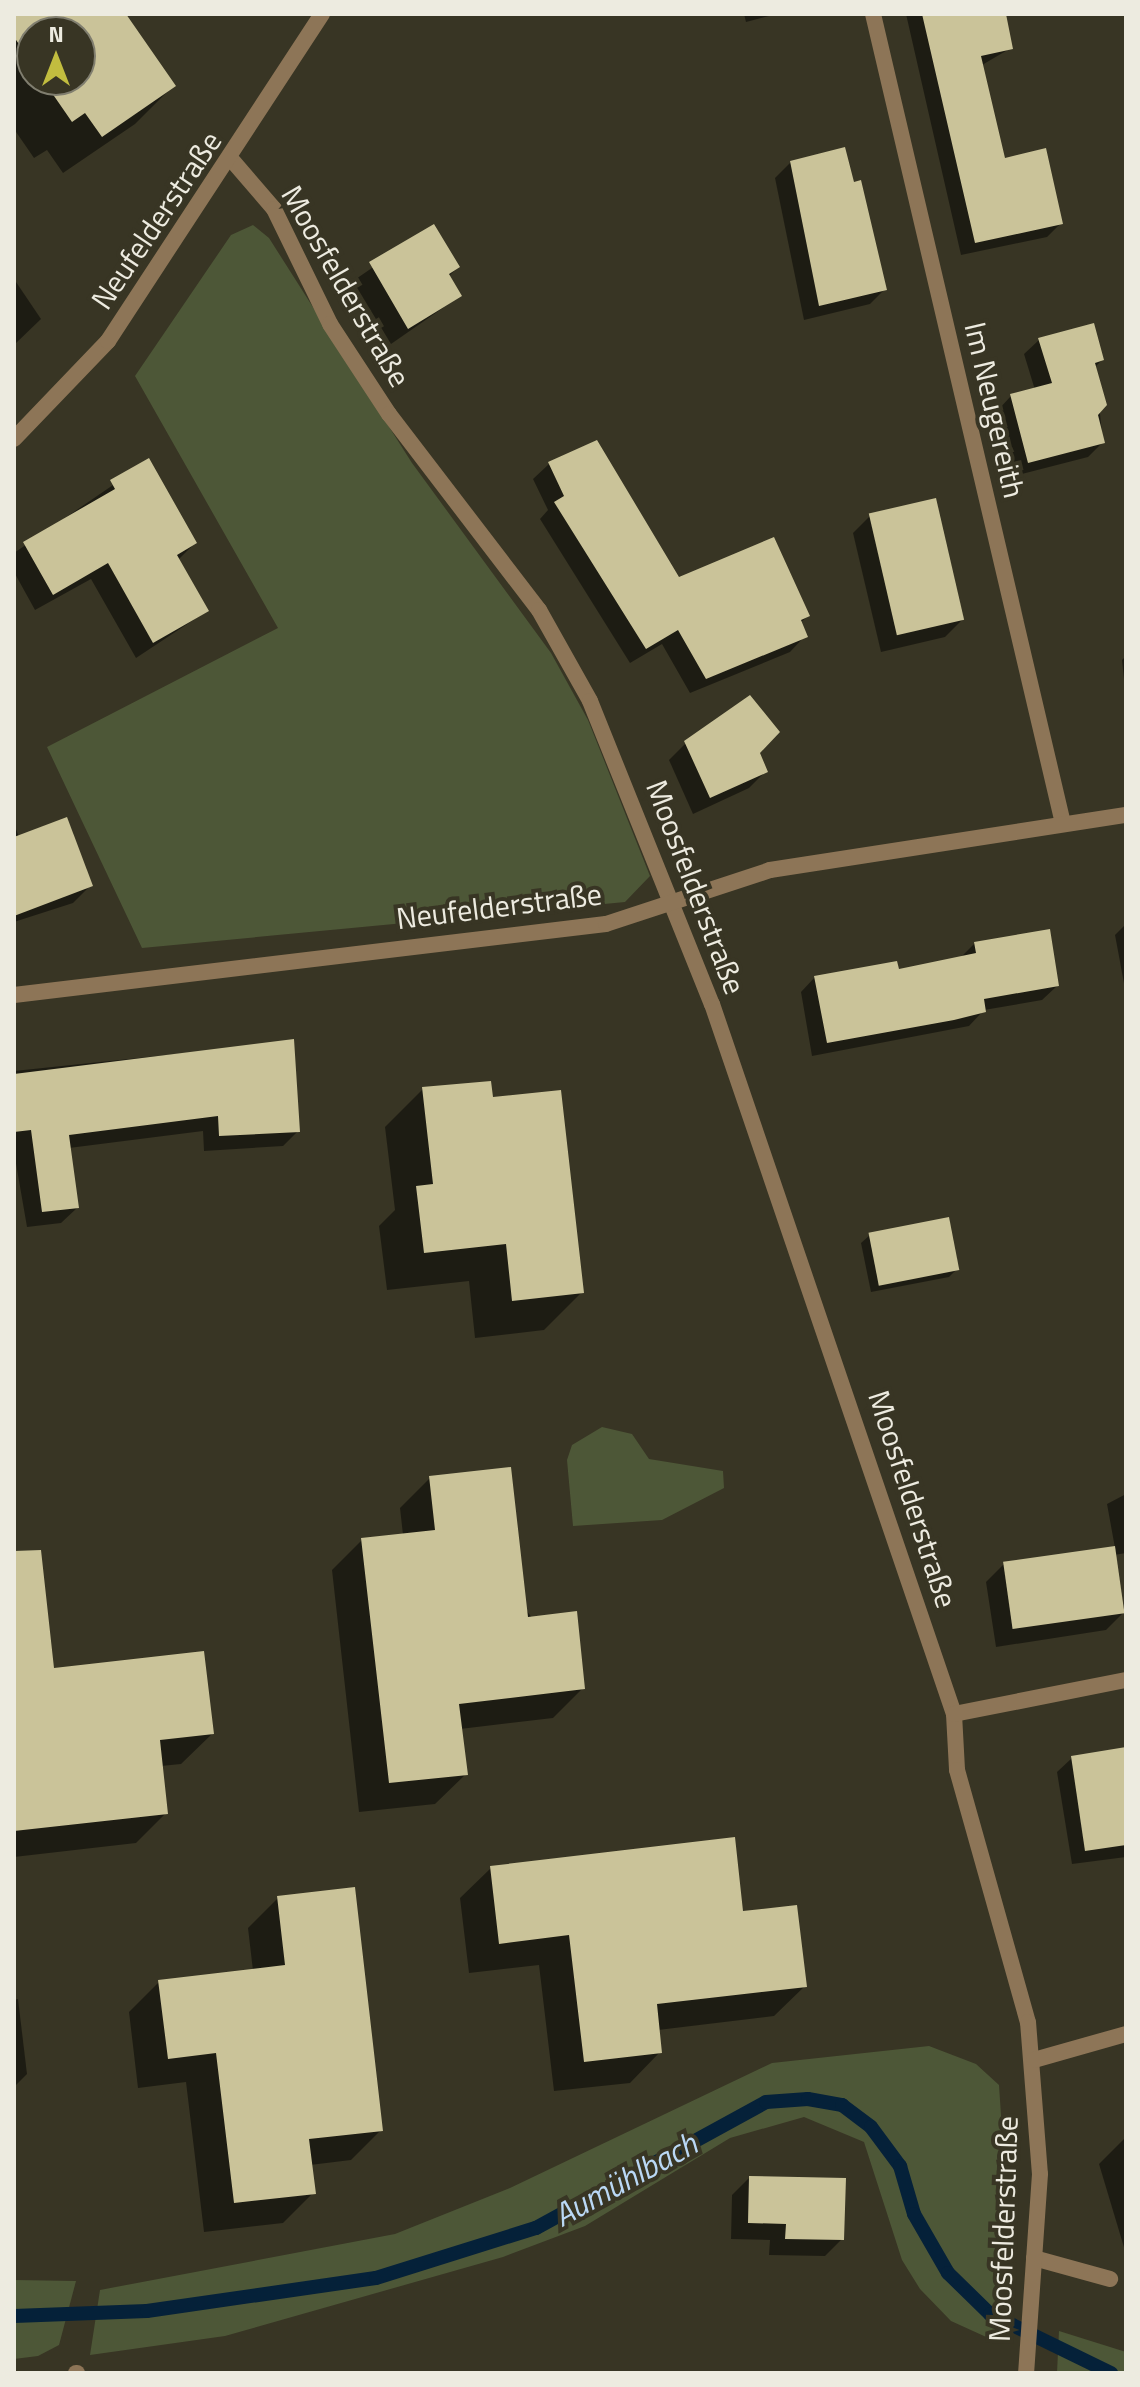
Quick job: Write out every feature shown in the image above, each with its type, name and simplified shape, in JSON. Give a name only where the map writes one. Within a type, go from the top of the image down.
[{"type":"street","name":"Neufelderstraße","points":[[14,439],[108,341],[231,159],[322,14]]},
{"type":"street","name":"Im Neugereith","points":[[873,14],[1062,819]]},
{"type":"street","name":"Moosfelderstraße","points":[[231,159],[274,209],[330,324],[389,414],[539,610],[590,701],[672,899],[822,1315],[954,1714],[957,1770],[1010,1945],[1034,2060],[1034,2258],[1026,2365]]},
{"type":"street","name":"Neufelderstraße","points":[[14,995],[606,924],[672,899],[770,870],[1062,819],[1126,815]]},
{"type":"street","points":[[954,1714],[1126,1680]]},
{"type":"street","points":[[1034,2060],[1126,2034]]},
{"type":"street","points":[[1034,2258],[1110,2279]]},
{"type":"green space","points":[[253,225],[269,238],[412,463],[551,653],[588,720],[650,876],[625,902],[142,948],[47,747],[278,628],[135,376],[231,235]]},
{"type":"green space","points":[[602,1427],[632,1434],[649,1459],[723,1471],[724,1488],[662,1520],[573,1526],[567,1460],[572,1445]]},
{"type":"green space","points":[[929,2046],[976,2064],[999,2085],[1005,2176],[995,2341],[951,2321],[920,2289],[902,2260],[864,2142],[804,2117],[730,2138],[585,2226],[503,2257],[225,2336],[90,2355],[100,2290],[395,2234],[510,2188],[772,2063]]},
{"type":"green space","points":[[14,2280],[76,2281],[59,2345],[38,2356],[14,2359]]},
{"type":"green space","points":[[1059,2331],[1126,2352],[1126,2373],[1057,2373]]},
{"type":"building","points":[[14,14],[126,14],[176,86],[102,137],[85,113],[72,122],[54,96],[96,96],[96,16],[16,16],[16,40]]},
{"type":"building","points":[[922,14],[1006,14],[1013,49],[981,56],[1005,158],[1046,148],[1063,224],[975,243]]},
{"type":"building","points":[[845,147],[854,182],[861,180],[887,290],[819,306],[790,161]]},
{"type":"building","points":[[434,224],[460,267],[449,274],[462,296],[408,329],[369,262]]},
{"type":"building","points":[[1094,323],[1104,360],[1095,363],[1107,405],[1098,415],[1105,443],[1028,463],[1010,394],[1052,383],[1038,338]]},
{"type":"building","points":[[597,440],[679,577],[774,537],[810,616],[801,620],[808,637],[706,679],[678,630],[646,649],[554,502],[564,496],[548,462]]},
{"type":"building","points":[[149,458],[197,543],[177,555],[209,611],[153,643],[108,563],[53,595],[23,542],[115,489],[110,480]]},
{"type":"building","points":[[936,498],[964,620],[897,635],[869,514]]},
{"type":"building","points":[[750,695],[780,732],[760,753],[768,772],[710,798],[684,741]]},
{"type":"building","points":[[67,817],[93,886],[14,916],[14,837]]},
{"type":"building","points":[[1050,929],[1059,986],[984,999],[986,1012],[954,1020],[827,1043],[814,976],[897,961],[899,969],[976,953],[974,942]]},
{"type":"building","points":[[294,1039],[300,1132],[219,1136],[218,1116],[69,1135],[79,1208],[42,1212],[31,1130],[14,1132],[14,1074]]},
{"type":"building","points":[[491,1081],[493,1097],[561,1090],[584,1293],[512,1301],[506,1244],[424,1253],[416,1186],[433,1184],[422,1087]]},
{"type":"building","points":[[949,1217],[959,1270],[879,1286],[869,1233]]},
{"type":"building","points":[[511,1467],[528,1617],[577,1611],[585,1689],[459,1704],[468,1775],[389,1783],[361,1538],[435,1530],[429,1476]]},
{"type":"building","points":[[1115,1546],[1124,1613],[1013,1629],[1003,1562]]},
{"type":"building","points":[[41,1550],[54,1668],[204,1651],[214,1734],[160,1740],[168,1814],[14,1831],[14,1551]]},
{"type":"building","points":[[1126,1747],[1126,1845],[1085,1851],[1071,1756]]},
{"type":"building","points":[[735,1837],[743,1911],[797,1905],[807,1987],[657,2004],[662,2053],[584,2062],[569,1935],[499,1944],[490,1866]]},
{"type":"building","points":[[355,1887],[383,2131],[309,2139],[316,2194],[234,2203],[216,2053],[168,2059],[158,1980],[285,1965],[277,1896]]},
{"type":"building","points":[[749,2176],[846,2178],[844,2240],[785,2239],[786,2224],[748,2223]]},
{"type":"waterway","name":"Aumühlbach","points":[[14,2316],[147,2311],[376,2278],[536,2228],[766,2102],[808,2099],[842,2105],[871,2127],[900,2166],[914,2214],[948,2273],[990,2314],[1111,2373]]}]
